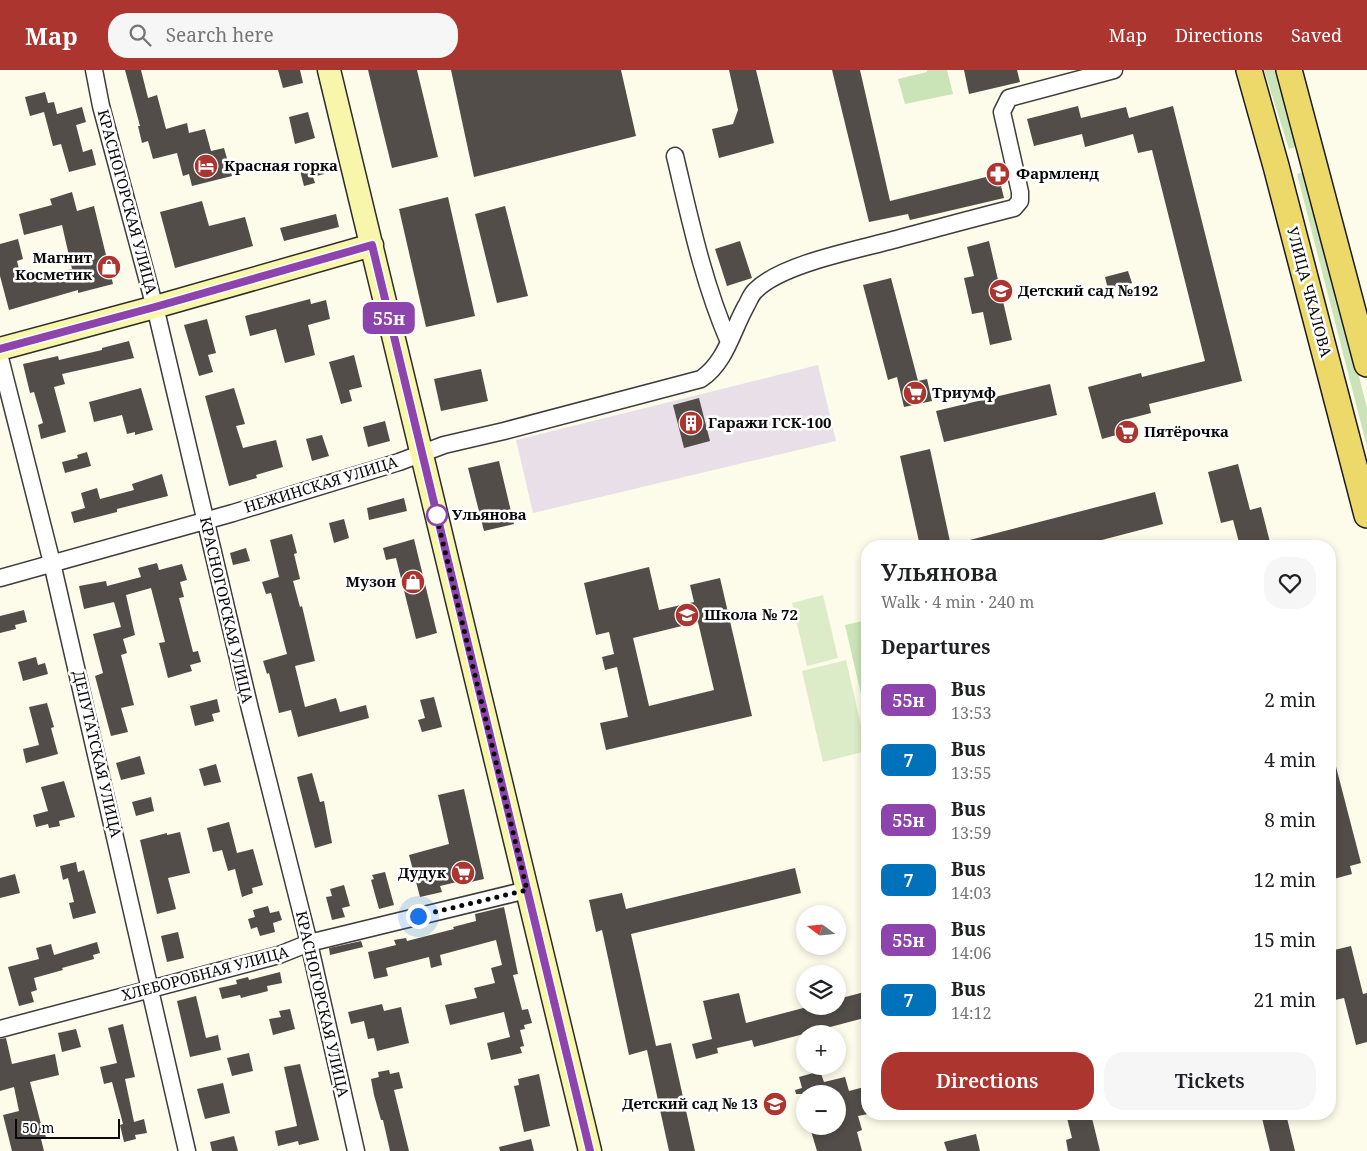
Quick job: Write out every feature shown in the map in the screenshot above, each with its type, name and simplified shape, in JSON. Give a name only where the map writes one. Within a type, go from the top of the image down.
[{"type":"main road","points":[[329,70],[590,1151]]},
{"type":"main road","name":"УЛИЦА ЧКАЛОВА","points":[[1249,70],[1367,515]]},
{"type":"main road","points":[[1289,70],[1367,364]]},
{"type":"main road","points":[[1276,166],[1312,155]]},
{"type":"main road","points":[[0,349],[372,245]]},
{"type":"street","name":"КРАСНОГОРСКАЯ УЛИЦА","points":[[94,70],[155,307],[250,709],[309,943],[356,1151]]},
{"type":"street","points":[[729,342],[754,291],[768,280],[784,272],[842,253],[1014,208],[1020,201],[1020,192],[1002,112],[1009,98],[1114,70]]},
{"type":"street","points":[[676,156],[694,237],[715,310],[729,342]]},
{"type":"street","name":"НЕЖИНСКАЯ УЛИЦА","points":[[0,578],[205,521],[399,462],[444,445],[701,379],[711,372],[719,362],[729,342]]},
{"type":"street","name":"ДЕПУТАТСКАЯ УЛИЦА","points":[[0,358],[52,563],[187,1151]]},
{"type":"street","name":"ХЛЕБОРОБНАЯ УЛИЦА","points":[[0,1029],[279,955],[309,943],[527,890]]},
{"type":"shaded area","points":[[818,365],[836,441],[533,513],[516,440]]},
{"type":"green space","points":[[927,70],[947,70],[953,94],[905,104],[898,79],[927,72]]},
{"type":"green space","points":[[1264,70],[1275,70],[1299,146],[1289,149]]},
{"type":"green space","points":[[1307,171],[1367,408],[1367,447],[1297,174]]},
{"type":"green space","points":[[823,595],[838,658],[807,666],[792,603]]},
{"type":"green space","points":[[861,622],[861,694],[845,625]]},
{"type":"green space","points":[[846,660],[861,725],[861,752],[823,762],[802,671]]},
{"type":"building","points":[[125,70],[141,70],[148,98],[157,95],[166,129],[187,123],[189,133],[205,129],[211,151],[224,148],[232,176],[192,186],[189,174],[183,176],[177,153],[153,159],[148,141],[142,143],[138,126],[140,126]]},
{"type":"building","points":[[278,70],[300,70],[303,83],[283,88]]},
{"type":"building","points":[[368,70],[417,70],[438,157],[392,168]]},
{"type":"building","points":[[451,70],[621,70],[636,136],[474,177]]},
{"type":"building","points":[[729,70],[756,70],[774,143],[719,158],[712,129],[733,124],[738,110]]},
{"type":"building","points":[[832,70],[860,70],[890,201],[998,174],[1004,198],[910,220],[908,214],[869,222]]},
{"type":"building","points":[[964,70],[1017,70],[1020,82],[969,94]]},
{"type":"building","points":[[45,92],[48,103],[54,102],[57,114],[82,107],[86,122],[76,125],[83,152],[92,149],[96,165],[69,172],[61,144],[53,146],[44,112],[30,116],[25,97]]},
{"type":"building","points":[[1078,106],[1081,118],[1126,107],[1129,118],[1173,106],[1242,381],[1149,404],[1151,413],[1124,420],[1127,432],[1102,439],[1088,387],[1141,373],[1142,377],[1205,361],[1152,150],[1138,153],[1133,134],[1085,147],[1082,134],[1034,146],[1027,119]]},
{"type":"building","points":[[308,112],[315,138],[295,144],[289,117]]},
{"type":"building","points":[[321,161],[324,174],[313,177],[315,183],[304,186],[299,167]]},
{"type":"building","points":[[72,192],[77,211],[94,206],[113,284],[78,293],[78,290],[9,310],[0,276],[0,244],[18,239],[23,259],[17,261],[22,282],[72,269],[62,225],[24,235],[19,214],[52,205],[50,199]]},
{"type":"building","points":[[448,197],[475,316],[426,327],[399,209]]},
{"type":"building","points":[[202,201],[209,226],[245,217],[253,246],[175,268],[160,212]]},
{"type":"building","points":[[505,206],[528,296],[497,303],[475,214]]},
{"type":"building","points":[[336,214],[339,227],[284,241],[280,228]]},
{"type":"building","points":[[740,241],[752,278],[727,286],[715,249]]},
{"type":"building","points":[[989,241],[1012,340],[990,345],[983,312],[972,314],[964,278],[974,276],[967,247]]},
{"type":"building","points":[[1128,271],[1132,283],[1108,289],[1105,277]]},
{"type":"building","points":[[891,278],[918,381],[927,379],[932,401],[904,407],[897,377],[888,380],[863,285]]},
{"type":"building","points":[[310,299],[311,304],[326,300],[330,319],[308,325],[315,355],[285,363],[276,329],[250,336],[245,316]]},
{"type":"building","points":[[207,319],[216,353],[208,355],[213,372],[199,376],[184,325]]},
{"type":"building","points":[[129,341],[134,358],[62,374],[65,384],[54,387],[66,432],[41,439],[38,425],[43,423],[34,392],[30,393],[23,364],[58,356],[59,360],[102,350],[102,348]]},
{"type":"building","points":[[354,355],[362,387],[349,390],[352,401],[341,404],[329,362]]},
{"type":"building","points":[[481,369],[488,401],[441,411],[434,379]]},
{"type":"building","points":[[1050,384],[1057,415],[944,442],[936,411]]},
{"type":"building","points":[[141,388],[153,430],[135,435],[135,432],[127,434],[122,415],[94,422],[89,402]]},
{"type":"building","points":[[234,388],[245,424],[236,426],[243,448],[276,440],[283,467],[256,475],[257,478],[229,486],[205,396]]},
{"type":"building","name":"Гаражи ГСК-100","points":[[699,398],[710,441],[684,448],[673,405]]},
{"type":"building","points":[[385,421],[390,441],[368,447],[363,427]]},
{"type":"building","points":[[322,435],[329,456],[312,461],[306,439]]},
{"type":"building","points":[[930,449],[950,540],[919,540],[900,456]]},
{"type":"building","points":[[87,452],[91,466],[65,473],[62,462],[78,458],[77,455]]},
{"type":"building","points":[[499,461],[514,524],[484,531],[468,468]]},
{"type":"building","points":[[1238,464],[1250,510],[1261,507],[1269,540],[1238,540],[1233,520],[1221,523],[1208,472]]},
{"type":"building","points":[[162,474],[168,496],[117,509],[117,512],[74,523],[71,512],[85,508],[81,493],[97,488],[100,499],[134,490],[132,484]]},
{"type":"building","points":[[1155,492],[1163,524],[1102,540],[970,540]]},
{"type":"building","points":[[404,498],[407,511],[369,520],[367,508]]},
{"type":"building","points":[[344,519],[349,538],[334,543],[329,523]]},
{"type":"building","points":[[292,534],[297,553],[294,554],[300,579],[293,581],[300,607],[302,606],[315,661],[295,666],[305,707],[336,698],[340,712],[366,705],[369,718],[298,737],[291,710],[279,713],[269,673],[267,674],[263,661],[287,654],[271,593],[266,594],[262,582],[279,577],[270,540]]},
{"type":"building","points":[[414,539],[437,633],[416,639],[396,558],[386,560],[383,548]]},
{"type":"building","points":[[246,548],[250,561],[233,565],[230,553]]},
{"type":"building","points":[[157,563],[159,570],[182,564],[187,580],[180,582],[184,597],[179,598],[193,652],[198,651],[201,662],[190,665],[192,671],[168,678],[159,643],[165,642],[151,588],[126,595],[135,635],[123,639],[127,653],[121,655],[134,705],[121,708],[128,732],[111,736],[95,676],[103,673],[93,634],[121,627],[114,602],[84,609],[79,586],[106,581],[107,586],[141,577],[138,568]]},
{"type":"building","points":[[649,567],[659,610],[694,602],[690,585],[720,578],[752,716],[606,750],[600,723],[628,717],[617,667],[605,670],[602,657],[614,654],[609,632],[596,635],[584,583]],"holes":[[[698,622],[714,690],[649,706],[633,638]]]},
{"type":"building","points":[[24,610],[27,622],[15,625],[16,629],[0,633],[0,616]]},
{"type":"building","points":[[36,657],[38,665],[45,663],[48,674],[23,681],[18,662]]},
{"type":"building","points":[[434,697],[442,727],[422,732],[418,720],[425,718],[420,700]]},
{"type":"building","points":[[217,699],[220,712],[212,714],[214,721],[195,726],[190,706]]},
{"type":"building","points":[[47,703],[54,727],[51,728],[58,754],[26,763],[23,749],[39,745],[29,707]]},
{"type":"building","points":[[140,756],[145,774],[121,780],[116,763]]},
{"type":"building","points":[[216,764],[221,782],[204,786],[199,769]]},
{"type":"building","points":[[1336,767],[1361,863],[1350,866],[1352,874],[1336,878]]},
{"type":"building","points":[[312,773],[320,802],[324,801],[332,843],[315,848],[297,777]]},
{"type":"building","points":[[64,781],[75,817],[59,821],[60,826],[49,828],[48,824],[36,827],[33,815],[48,811],[41,787]]},
{"type":"building","points":[[464,789],[484,879],[466,883],[465,880],[440,886],[442,892],[420,897],[409,855],[449,844],[438,795]]},
{"type":"building","points":[[151,797],[154,811],[136,816],[132,802]]},
{"type":"building","points":[[229,822],[237,853],[253,849],[263,885],[252,888],[253,893],[242,897],[235,869],[228,871],[222,850],[213,852],[207,828]]},
{"type":"building","points":[[180,832],[190,873],[168,878],[176,909],[157,914],[140,840],[167,833],[167,835]]},
{"type":"building","points":[[76,862],[78,872],[84,870],[96,913],[73,919],[69,903],[74,902],[68,878],[63,880],[60,866]]},
{"type":"building","points":[[795,868],[801,893],[631,934],[656,1046],[671,1043],[695,1151],[669,1151],[647,1050],[629,1055],[602,930],[596,932],[589,900],[622,893],[626,909]]},
{"type":"building","points":[[385,872],[394,905],[379,909],[371,880],[374,879],[372,875]]},
{"type":"building","points":[[15,874],[20,893],[0,898],[0,878]]},
{"type":"building","points":[[344,885],[350,906],[342,908],[345,917],[332,920],[326,897],[332,896],[330,889]]},
{"type":"building","points":[[268,906],[270,913],[279,911],[282,920],[273,923],[275,932],[260,936],[257,927],[251,929],[248,919],[255,917],[253,910]]},
{"type":"building","points":[[504,907],[518,974],[513,975],[522,1010],[528,1009],[532,1023],[524,1025],[525,1029],[520,1030],[524,1046],[520,1047],[522,1053],[491,1060],[487,1043],[510,1037],[504,1012],[450,1025],[445,1005],[477,998],[474,988],[495,983],[491,968],[502,965],[496,940],[440,955],[442,965],[431,968],[429,957],[386,968],[388,976],[374,979],[368,952],[396,945],[394,940],[406,938],[407,941],[454,929],[453,927],[476,921],[475,914]]},
{"type":"building","points":[[178,932],[184,958],[167,962],[161,936]]},
{"type":"building","points":[[361,941],[363,947],[330,955],[329,948]]},
{"type":"building","points":[[97,942],[100,953],[93,955],[94,959],[34,978],[37,990],[31,992],[34,1002],[19,1006],[8,967],[39,959],[36,948],[51,944],[54,955]]},
{"type":"building","points":[[1351,946],[1363,994],[1367,993],[1367,1042],[1356,1045],[1344,998],[1336,1000],[1336,950]]},
{"type":"building","points":[[280,972],[282,983],[267,986],[268,991],[241,998],[240,995],[222,999],[219,988],[237,984],[236,980],[248,977],[249,980]]},
{"type":"building","points":[[739,993],[746,1023],[796,1010],[796,1015],[846,1015],[846,997],[861,993],[861,1019],[838,1025],[796,1025],[796,1036],[754,1047],[752,1040],[717,1048],[718,1053],[696,1059],[692,1044],[712,1039],[703,1001]]},
{"type":"building","points":[[196,996],[206,1038],[218,1035],[221,1050],[190,1057],[177,1001]]},
{"type":"building","points":[[382,1004],[384,1011],[401,1007],[409,1043],[377,1051],[374,1038],[368,1039],[364,1021],[351,1024],[348,1012]]},
{"type":"building","points":[[290,1009],[295,1029],[273,1035],[269,1019],[281,1017],[279,1011]]},
{"type":"building","points":[[123,1024],[135,1077],[125,1079],[134,1122],[144,1119],[147,1133],[135,1135],[136,1139],[124,1142],[120,1125],[123,1124],[112,1082],[104,1084],[100,1067],[117,1063],[108,1028]]},
{"type":"building","points":[[76,1029],[81,1047],[62,1052],[58,1033]]},
{"type":"building","points":[[6,1038],[12,1064],[55,1054],[59,1075],[30,1082],[42,1128],[44,1127],[46,1138],[41,1139],[44,1151],[12,1151],[3,1115],[19,1111],[14,1087],[0,1091],[0,1039]]},
{"type":"building","points":[[249,1053],[253,1071],[232,1076],[227,1058]]},
{"type":"building","points":[[300,1064],[319,1140],[299,1145],[298,1141],[278,1146],[275,1131],[297,1126],[284,1067]]},
{"type":"building","points":[[389,1070],[390,1074],[399,1072],[403,1088],[394,1090],[409,1151],[390,1151],[383,1120],[381,1120],[374,1095],[371,1079],[379,1077],[378,1072]]},
{"type":"building","points":[[539,1074],[550,1126],[524,1132],[514,1086],[519,1085],[518,1079]]},
{"type":"building","points":[[821,1075],[824,1082],[845,1077],[849,1091],[861,1088],[861,1115],[858,1116],[862,1130],[857,1132],[862,1151],[817,1151],[812,1135],[846,1135],[846,1085],[801,1085],[799,1077]]},
{"type":"building","points":[[223,1083],[230,1113],[205,1119],[197,1089]]},
{"type":"building","points":[[1068,1120],[1092,1120],[1100,1151],[1068,1151],[1066,1140],[1072,1138]]},
{"type":"building","points":[[1262,1120],[1287,1120],[1295,1151],[1270,1151]]},
{"type":"building","points":[[976,1134],[980,1151],[947,1151],[944,1142]]},
{"type":"building","points":[[234,1136],[238,1151],[212,1151],[210,1142]]},
{"type":"building","points":[[531,1139],[534,1151],[500,1151],[499,1147]]},
{"type":"bus line","name":"55н","points":[[0,349],[372,245],[590,1151]]},
{"type":"place","name":"Красная горка","points":[[206,166]]},
{"type":"place","name":"Фармленд","points":[[998,174]]},
{"type":"place","name":"Магнит Косметик","points":[[109,267]]},
{"type":"place","name":"Детский сад №192","points":[[1001,291]]},
{"type":"place","name":"Триумф","points":[[915,393]]},
{"type":"place","name":"Гаражи ГСК-100","points":[[691,423]]},
{"type":"place","name":"Пятёрочка","points":[[1127,432]]},
{"type":"place","name":"Ульянова","points":[[437,515]]},
{"type":"place","name":"Музон","points":[[413,582]]},
{"type":"place","name":"Школа № 72","points":[[687,615]]},
{"type":"place","name":"Дудук","points":[[463,873]]},
{"type":"place","name":"Детский сад № 13","points":[[775,1104]]},
{"type":"route","points":[[418,916],[527,890],[435,510],[437,515]]}]
